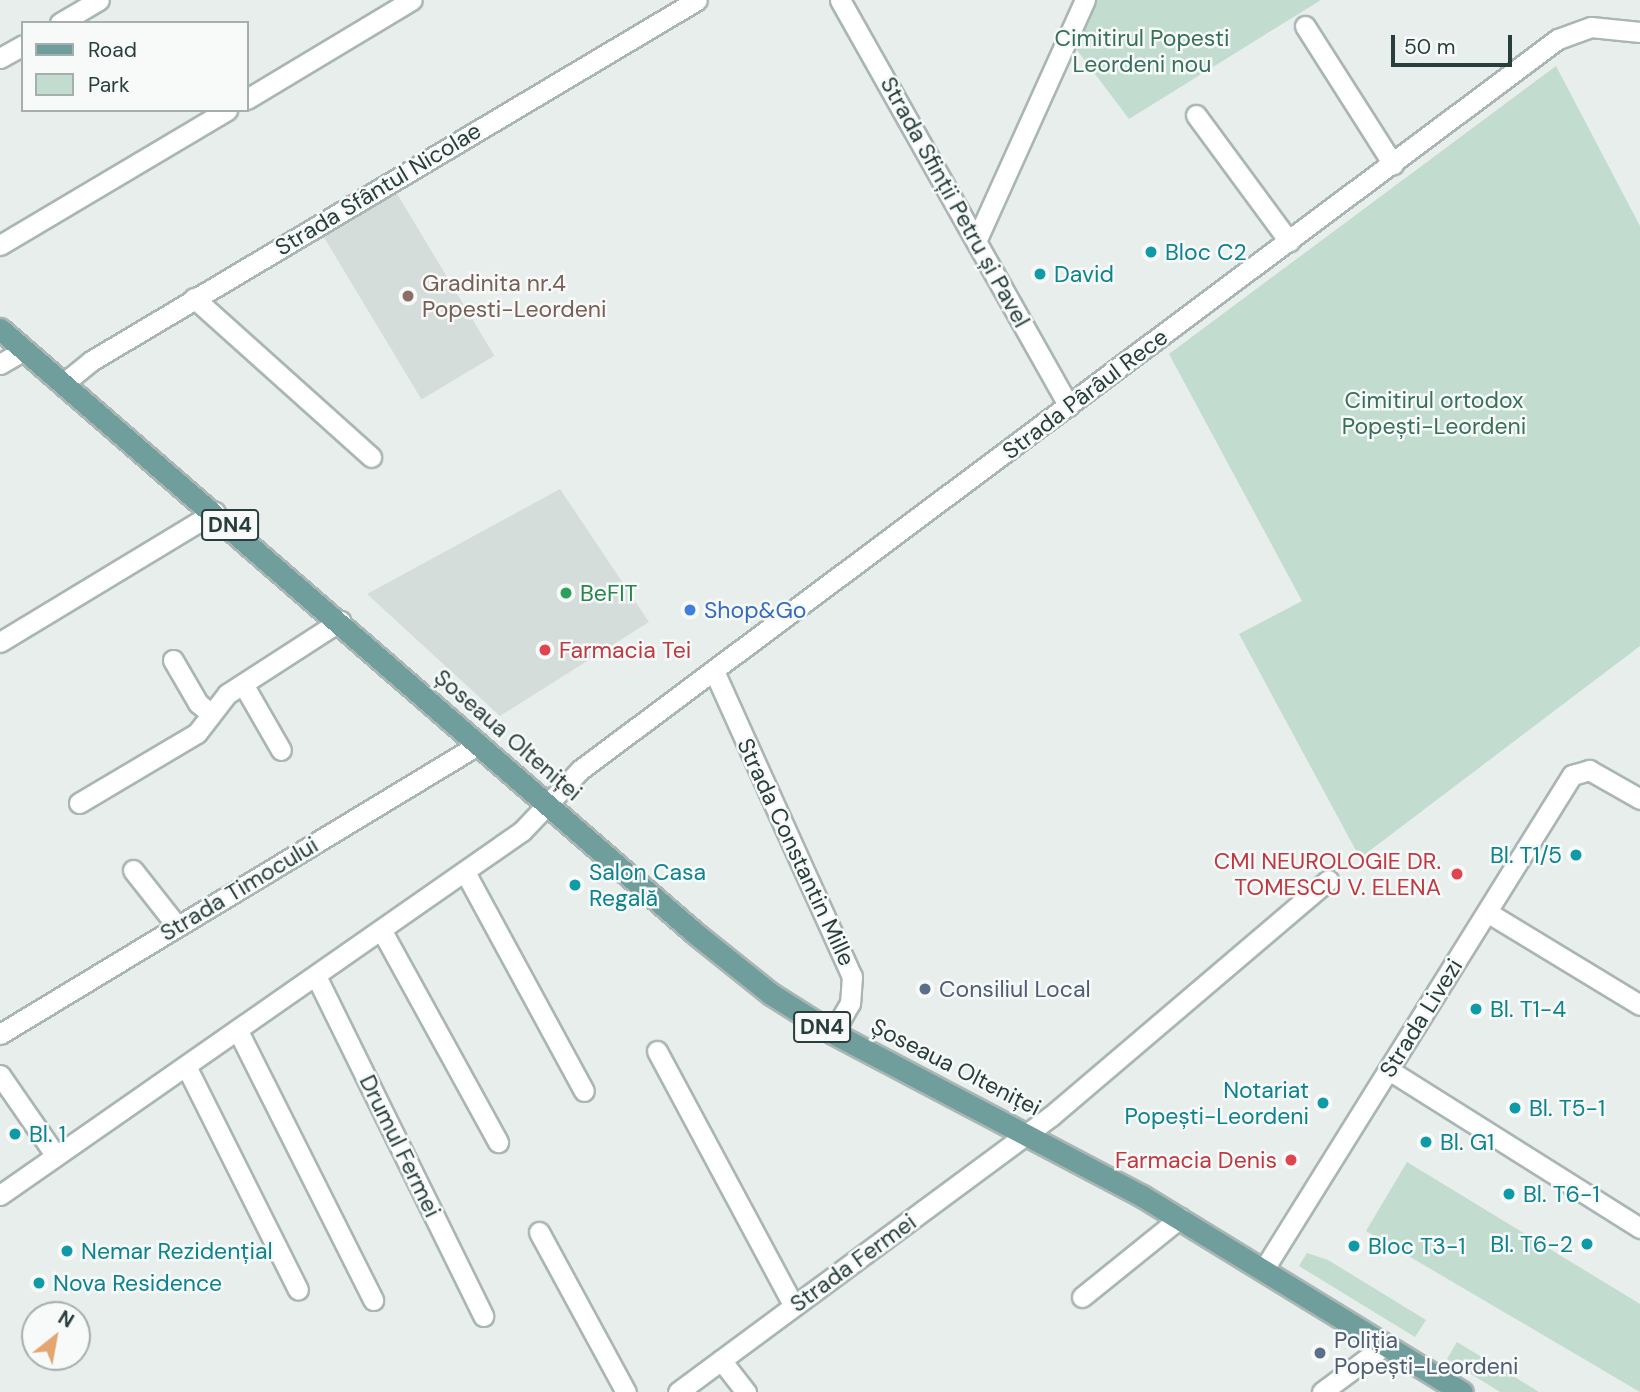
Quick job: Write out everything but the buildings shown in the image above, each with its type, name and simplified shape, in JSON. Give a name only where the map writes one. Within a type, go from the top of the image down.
[{"type":"main road","name":"Șoseaua Olteniței","points":[[0,329],[215,512],[723,957],[833,1033],[1028,1134],[1180,1218],[1462,1392]]},
{"type":"street","points":[[63,21],[99,0]]},
{"type":"street","points":[[248,98],[412,0]]},
{"type":"street","name":"Strada Sfântul Nicolae","points":[[64,383],[83,366],[194,298],[697,0]]},
{"type":"street","name":"Strada Sfinții Petru și Pavel","points":[[840,0],[978,239],[1069,406]]},
{"type":"street","points":[[978,239],[1085,0]]},
{"type":"street","points":[[1305,26],[1393,164]]},
{"type":"street","name":"Strada Pârâul Rece","points":[[548,805],[580,770],[1565,34],[1591,27],[1640,32]]},
{"type":"street","points":[[0,58],[21,46]]},
{"type":"street","points":[[0,246],[224,112]]},
{"type":"street","points":[[1196,115],[1289,241]]},
{"type":"street","points":[[194,298],[371,457]]},
{"type":"street","points":[[0,365],[24,349]]},
{"type":"street","points":[[0,642],[215,512]]},
{"type":"street","points":[[79,803],[197,733],[217,703],[340,621]]},
{"type":"street","points":[[173,660],[198,703],[211,714]]},
{"type":"street","name":"Strada Constantin Mille","points":[[714,671],[852,976],[853,995],[833,1033]]},
{"type":"street","points":[[243,684],[281,750]]},
{"type":"street","name":"Strada Timocului","points":[[0,1034],[479,744]]},
{"type":"street","name":"Strada Livezi","points":[[1264,1269],[1579,769],[1640,799]]},
{"type":"street","points":[[0,1195],[465,872],[532,823],[548,805]]},
{"type":"street","points":[[133,870],[177,926]]},
{"type":"street","points":[[465,872],[584,1091]]},
{"type":"street","name":"Strada Fermei","points":[[678,1392],[1028,1134],[1328,880]]},
{"type":"street","points":[[1487,912],[1640,1005]]},
{"type":"street","points":[[382,931],[498,1142]]},
{"type":"street","name":"Drumul Fermei","points":[[316,976],[483,1316]]},
{"type":"street","points":[[238,1031],[373,1300]]},
{"type":"street","points":[[657,1051],[794,1306]]},
{"type":"street","points":[[186,1066],[298,1290]]},
{"type":"street","points":[[1389,1070],[1640,1228]]},
{"type":"street","points":[[0,1075],[56,1156]]},
{"type":"street","points":[[1082,1297],[1180,1218]]},
{"type":"street","points":[[539,1232],[626,1392]]},
{"type":"street","points":[[1322,1392],[1385,1345]]},
{"type":"street","points":[[721,1360],[746,1392]]},
{"type":"shaded area","name":"Gradinita nr.4 Popesti-Leordeni","points":[[396,192],[494,356],[422,399],[323,236]]},
{"type":"shaded area","points":[[560,489],[649,622],[500,716],[367,594]]},
{"type":"green space","name":"Cimitirul Popesti Leordeni nou","points":[[1094,0],[1321,0],[1129,119],[1074,46]]},
{"type":"green space","name":"Cimitirul ortodox Popești-Leordeni","points":[[1556,66],[1640,226],[1640,646],[1360,858],[1239,634],[1302,601],[1169,354]]},
{"type":"green space","points":[[1407,1162],[1640,1304],[1640,1392],[1366,1231]]},
{"type":"green space","points":[[1307,1253],[1328,1260],[1426,1320],[1415,1337],[1299,1266]]},
{"type":"green space","points":[[1457,1342],[1539,1392],[1500,1392],[1447,1359]]},
{"type":"place","name":"Bloc C2","points":[[1151,252]]},
{"type":"place","name":"David","points":[[1040,274]]},
{"type":"place","name":"Gradinita nr.4 Popesti-Leordeni","points":[[408,296]]},
{"type":"place","name":"BeFIT","points":[[566,593]]},
{"type":"place","name":"Shop&Go","points":[[690,610]]},
{"type":"place","name":"Farmacia Tei","points":[[545,650]]},
{"type":"place","name":"Bl. T1/5","points":[[1576,855]]},
{"type":"place","name":"CMI NEUROLOGIE DR. TOMESCU V. ELENA","points":[[1457,874]]},
{"type":"place","name":"Salon Casa Regală","points":[[575,885]]},
{"type":"place","name":"Consiliul Local","points":[[925,989]]},
{"type":"place","name":"Bl. T1-4","points":[[1476,1009]]},
{"type":"place","name":"Notariat Popești-Leordeni","points":[[1323,1103]]},
{"type":"place","name":"Bl. T5-1","points":[[1515,1108]]},
{"type":"place","name":"Bl. 1","points":[[15,1134]]},
{"type":"place","name":"Bl. G1","points":[[1426,1142]]},
{"type":"place","name":"Farmacia Denis","points":[[1291,1160]]},
{"type":"place","name":"Bl. T6-1","points":[[1509,1194]]},
{"type":"place","name":"Bl. T6-2","points":[[1587,1244]]},
{"type":"place","name":"Bloc T3-1","points":[[1354,1246]]},
{"type":"place","name":"Nemar Rezidențial","points":[[67,1251]]},
{"type":"place","name":"Nova Residence","points":[[39,1283]]},
{"type":"place","name":"Poliția Popești-Leordeni","points":[[1320,1353]]}]
